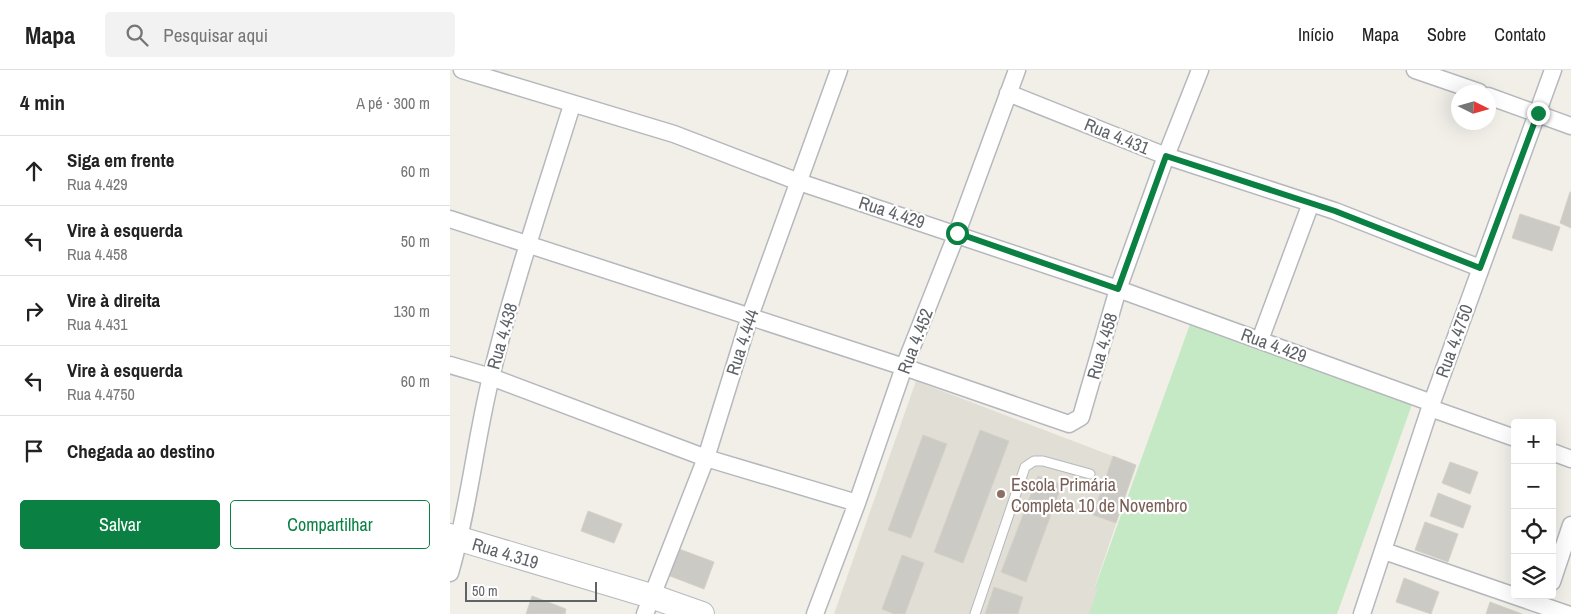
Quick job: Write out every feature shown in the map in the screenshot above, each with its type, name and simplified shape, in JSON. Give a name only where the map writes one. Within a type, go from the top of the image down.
[{"type":"street","name":"Rua 4.429","points":[[462,70],[572,105],[674,134],[799,182],[957,233],[1118,289],[1260,340],[1511,436]]},
{"type":"street","name":"Rua 4.444","points":[[648,605],[706,458],[750,316],[839,70]]},
{"type":"street","name":"Rua 4.452","points":[[816,614],[857,503],[904,366],[957,233],[1017,70]]},
{"type":"street","name":"Rua 4.458","points":[[450,219],[528,242],[904,366],[1069,424],[1081,417],[1118,289],[1166,156],[1200,70]]},
{"type":"street","points":[[1415,70],[1459,85]]},
{"type":"street","name":"Rua 4.4750","points":[[1362,614],[1431,405],[1553,70]]},
{"type":"street","name":"Rua 4.431","points":[[1008,93],[1166,156],[1312,203],[1480,268]]},
{"type":"street","points":[[1496,99],[1571,126]]},
{"type":"street","name":"Rua 4.438","points":[[450,573],[455,538],[491,377],[528,242],[572,105]]},
{"type":"street","points":[[1260,340],[1312,203]]},
{"type":"street","points":[[450,365],[491,377],[706,458],[857,503]]},
{"type":"street","points":[[1556,453],[1571,459]]},
{"type":"street","points":[[1556,570],[1571,525]]},
{"type":"street","name":"Rua 4.319","points":[[455,538],[648,605],[702,614]]},
{"type":"street","points":[[1384,551],[1567,614]]},
{"type":"lane","points":[[975,614],[1025,468],[1034,461],[1043,460],[1090,474]]},
{"type":"shaded area","name":"Escola Primária Completa 10 de Novembro","points":[[916,381],[1136,465],[1095,586],[1171,614],[834,614]]},
{"type":"green space","points":[[1193,316],[1415,396],[1337,614],[1089,614],[1098,588],[1095,587]]},
{"type":"building","points":[[1571,192],[1571,228],[1560,223]]},
{"type":"building","points":[[1520,214],[1560,227],[1552,251],[1512,238]]},
{"type":"building","points":[[980,430],[1009,441],[963,563],[934,552]]},
{"type":"building","points":[[923,435],[947,444],[911,538],[888,530]]},
{"type":"building","points":[[1113,456],[1136,465],[1116,523],[1093,515]]},
{"type":"building","points":[[1450,462],[1478,472],[1470,494],[1442,483]]},
{"type":"building","points":[[1038,476],[1062,485],[1026,582],[1001,572]]},
{"type":"building","points":[[1438,493],[1471,506],[1463,528],[1430,516]]},
{"type":"building","points":[[588,511],[622,524],[614,543],[581,531]]},
{"type":"building","points":[[1425,522],[1458,534],[1448,562],[1415,550]]},
{"type":"building","points":[[679,549],[714,562],[704,589],[670,576]]},
{"type":"building","points":[[902,555],[924,563],[905,614],[894,614],[882,609]]},
{"type":"building","points":[[1404,578],[1439,592],[1431,614],[1396,602]]},
{"type":"building","points":[[994,587],[1023,597],[1018,614],[985,614]]},
{"type":"building","points":[[532,596],[566,609],[565,614],[526,614]]},
{"type":"building","points":[[1490,602],[1522,614],[1486,614]]},
{"type":"place","name":"Escola Primária Completa 10 de Novembro","points":[[1001,494]]},
{"type":"route","points":[[957,233],[1118,289],[1166,156],[1335,211],[1480,268],[1538,113]]}]
